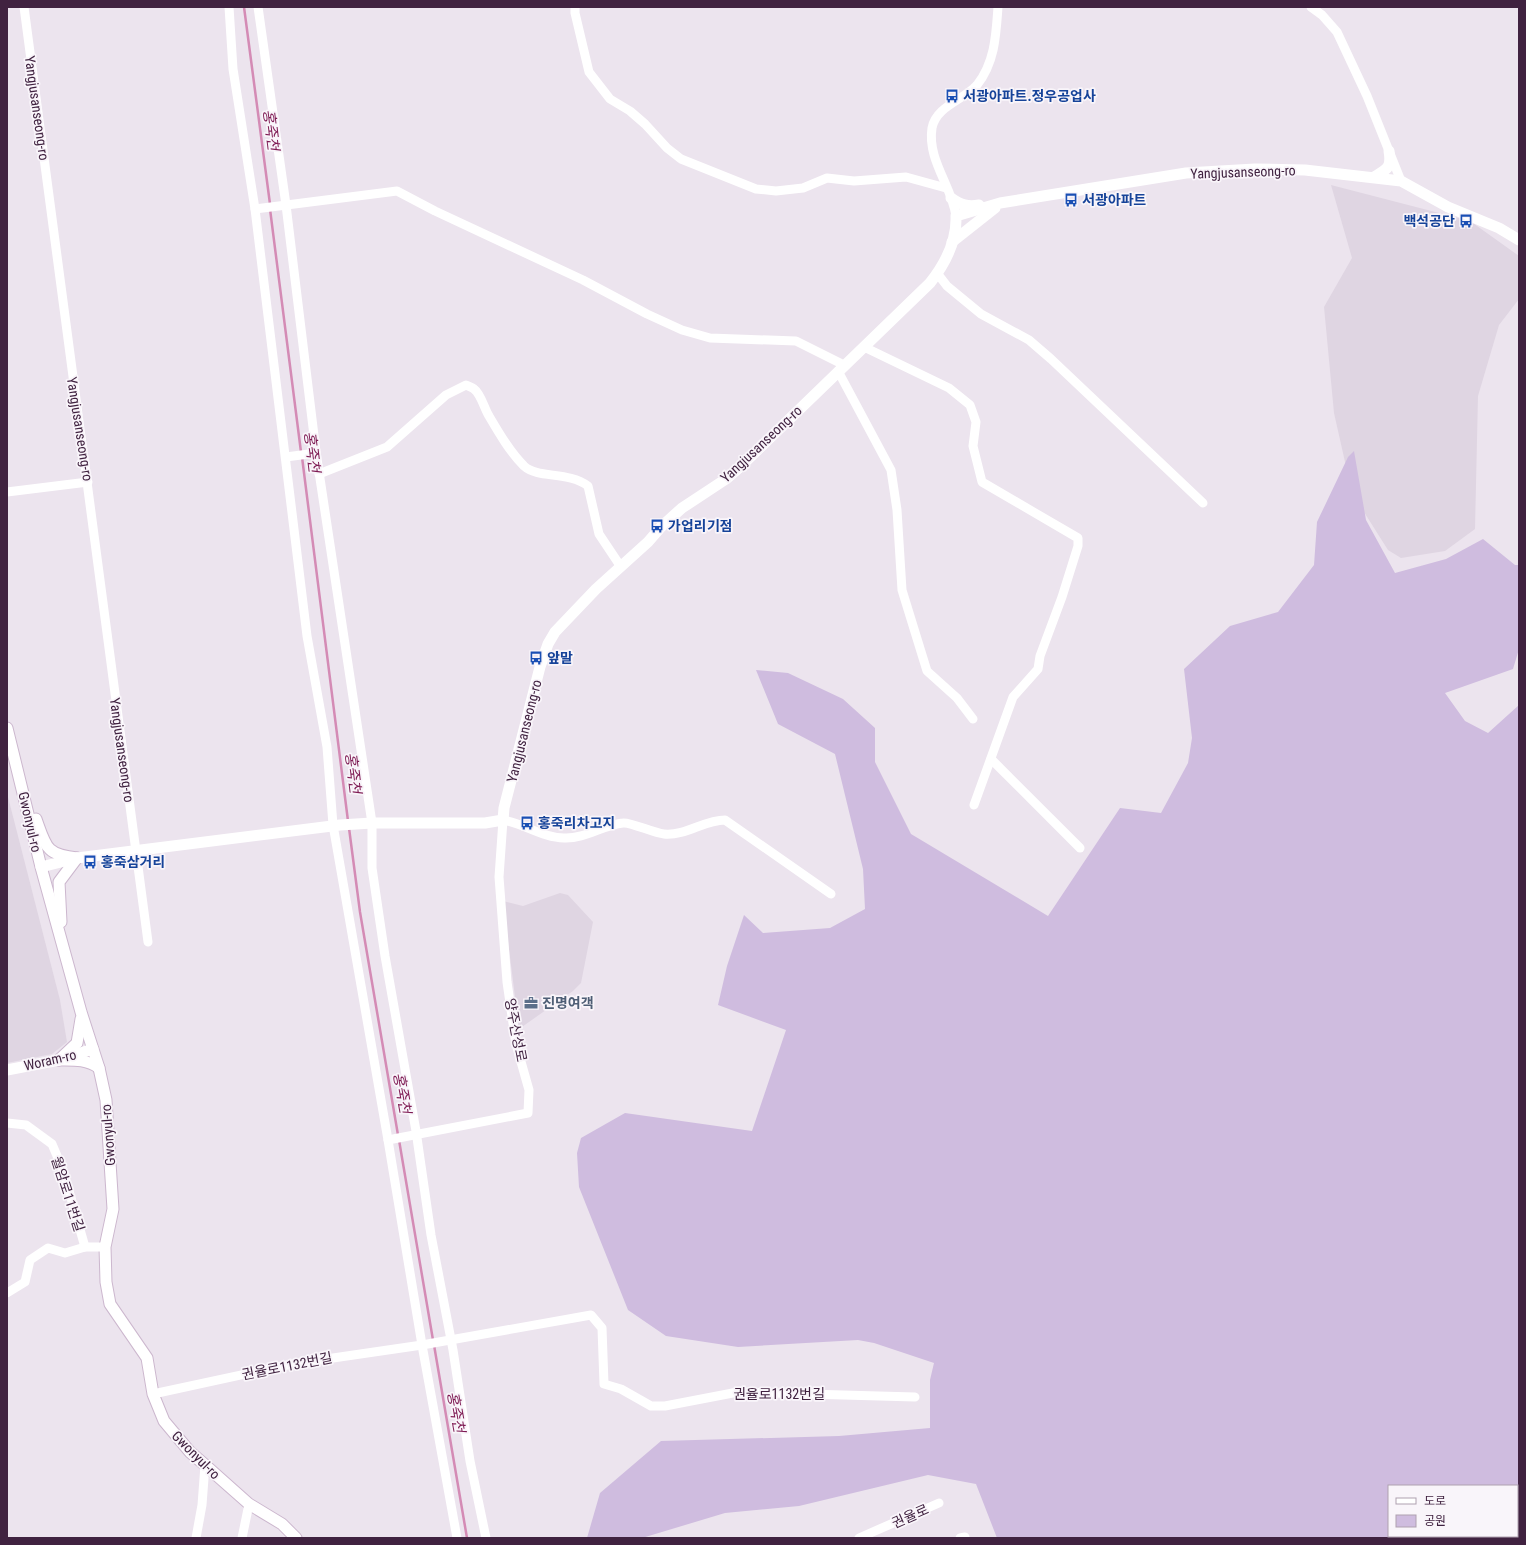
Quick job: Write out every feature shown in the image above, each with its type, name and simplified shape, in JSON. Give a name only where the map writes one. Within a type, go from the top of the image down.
[{"type":"street","name":"Yangjusanseong-ro","points":[[24,7],[69,360],[88,482],[93,536],[148,942]]},
{"type":"street","points":[[229,7],[233,69],[255,209],[307,636],[327,747],[337,825],[422,1345],[457,1538]]},
{"type":"street","points":[[258,7],[286,205],[316,453],[372,822],[372,868],[385,956],[470,1461],[486,1538]]},
{"type":"street","points":[[575,7],[575,13],[589,72],[610,99],[630,111],[645,124],[667,148],[681,159],[756,189],[769,191],[803,188],[827,178],[854,181],[906,177],[946,188]]},
{"type":"street","name":"Yangjusanseong-ro","points":[[416,1134],[528,1113],[529,1090],[516,1044],[507,982],[498,877],[504,808],[531,699],[548,644],[555,632],[596,590],[622,567],[682,508],[726,480],[864,347],[938,273],[952,242],[956,216],[951,198],[933,150],[932,127],[943,111],[970,92],[987,69],[995,43],[998,7]]},
{"type":"street","points":[[1311,7],[1322,15],[1337,32],[1367,96],[1401,181]]},
{"type":"street","points":[[1374,177],[1384,171],[1391,162],[1389,151]]},
{"type":"street","name":"Yangjusanseong-ro","points":[[956,216],[1000,203],[1199,172],[1274,169],[1305,170],[1401,181],[1443,204],[1499,228],[1519,240]]},
{"type":"street","points":[[255,209],[397,191],[435,211],[583,280],[682,330],[710,338],[796,341],[841,368],[891,470],[897,510],[902,590],[927,671],[957,698],[973,719]]},
{"type":"street","points":[[951,198],[960,204],[970,206],[1000,203]]},
{"type":"street","points":[[952,242],[1000,203]]},
{"type":"street","points":[[938,273],[947,286],[982,314],[1029,340],[1051,359],[1203,504]]},
{"type":"street","points":[[864,347],[949,388],[970,405],[976,422],[973,446],[982,482],[1078,538],[1078,546],[1062,597],[1040,656],[1038,669],[1012,697],[974,805]]},
{"type":"street","points":[[319,474],[387,447],[446,395],[466,385],[475,389],[489,416],[514,455],[526,468],[539,473],[572,477],[580,480],[588,486],[600,534],[622,567]]},
{"type":"street","points":[[286,457],[316,453]]},
{"type":"street","points":[[7,492],[88,482]]},
{"type":"street","name":"Gwonyul-ro","points":[[7,728],[41,867],[81,1012],[99,1068],[106,1100],[113,1209],[105,1247],[106,1282],[110,1304],[147,1358],[154,1394],[164,1421],[190,1452],[249,1504],[282,1524],[296,1538]]},
{"type":"street","points":[[991,759],[1080,848]]},
{"type":"street","points":[[26,804],[35,817],[46,847],[60,856],[77,858]]},
{"type":"street","points":[[41,867],[77,858],[337,825],[372,822],[484,823],[503,820],[563,838],[591,833],[624,822],[664,834],[683,833],[715,820],[726,820],[831,894]]},
{"type":"street","points":[[61,939],[59,882],[77,858]]},
{"type":"street","points":[[59,1060],[78,1043],[81,1012]]},
{"type":"street","name":"Woram-ro","points":[[7,1070],[59,1060],[93,1049]]},
{"type":"street","points":[[59,1060],[84,1061],[93,1063],[99,1068]]},
{"type":"street","name":"월암로11번길","points":[[7,1123],[26,1125],[52,1144],[63,1170],[85,1247]]},
{"type":"street","points":[[388,1140],[416,1134]]},
{"type":"street","name":"월암로11번길","points":[[7,1293],[25,1282],[30,1260],[48,1248],[65,1253],[85,1247],[105,1247]]},
{"type":"street","name":"권율로1132번길","points":[[154,1394],[292,1364],[422,1345],[591,1315],[602,1328],[604,1384],[621,1389],[651,1406],[665,1406],[738,1392],[915,1397]]},
{"type":"street","points":[[196,1538],[202,1505],[205,1465]]},
{"type":"street","name":"권율로","points":[[859,1538],[939,1503]]},
{"type":"street","points":[[242,1538],[249,1504]]},
{"type":"shaded area","name":"백석공단","points":[[1331,185],[1470,221],[1519,256],[1519,299],[1499,325],[1478,396],[1475,529],[1445,551],[1401,558],[1388,550],[1352,493],[1334,413],[1324,307],[1352,258]]},
{"type":"shaded area","points":[[7,793],[60,1000],[67,1042],[52,1054],[7,1063]]},
{"type":"shaded area","points":[[560,893],[568,895],[593,922],[581,983],[573,991],[519,1029],[503,901],[523,906]]},
{"type":"green space","points":[[1354,451],[1366,520],[1395,573],[1446,559],[1483,539],[1515,565],[1519,565],[1519,649],[1513,669],[1445,693],[1465,721],[1488,733],[1519,705],[1519,1538],[997,1538],[976,1484],[928,1475],[799,1506],[725,1513],[642,1538],[587,1538],[600,1493],[661,1441],[839,1436],[930,1428],[930,1380],[934,1363],[874,1343],[858,1340],[738,1347],[666,1336],[628,1310],[579,1187],[577,1153],[581,1138],[625,1113],[752,1131],[786,1030],[718,1005],[727,966],[744,915],[763,933],[830,928],[865,909],[863,869],[835,754],[778,724],[756,670],[788,673],[843,699],[875,728],[875,762],[911,834],[1048,916],[1120,808],[1161,813],[1188,763],[1192,738],[1184,669],[1230,626],[1278,612],[1314,565],[1317,522],[1348,457]]},
{"type":"waterway","name":"홍죽천","points":[[244,7],[270,204]]},
{"type":"waterway","name":"홍죽천","points":[[270,209],[301,452]]},
{"type":"waterway","name":"홍죽천","points":[[302,457],[348,821]]},
{"type":"waterway","name":"홍죽천","points":[[349,828],[360,912],[398,1135]]},
{"type":"waterway","name":"홍죽천","points":[[399,1140],[433,1340]]},
{"type":"waterway","name":"홍죽천","points":[[434,1345],[467,1538]]},
{"type":"place","name":"서광아파트.정우공업사","points":[[952,96]]},
{"type":"place","name":"서광아파트","points":[[1071,200]]},
{"type":"place","name":"백석공단","points":[[1466,221]]},
{"type":"place","name":"가업리기점","points":[[657,526]]},
{"type":"place","name":"앞말","points":[[536,658]]},
{"type":"place","name":"홍죽리차고지","points":[[527,823]]},
{"type":"place","name":"홍죽삼거리","points":[[90,862]]},
{"type":"place","name":"진명여객","points":[[531,1003]]}]
